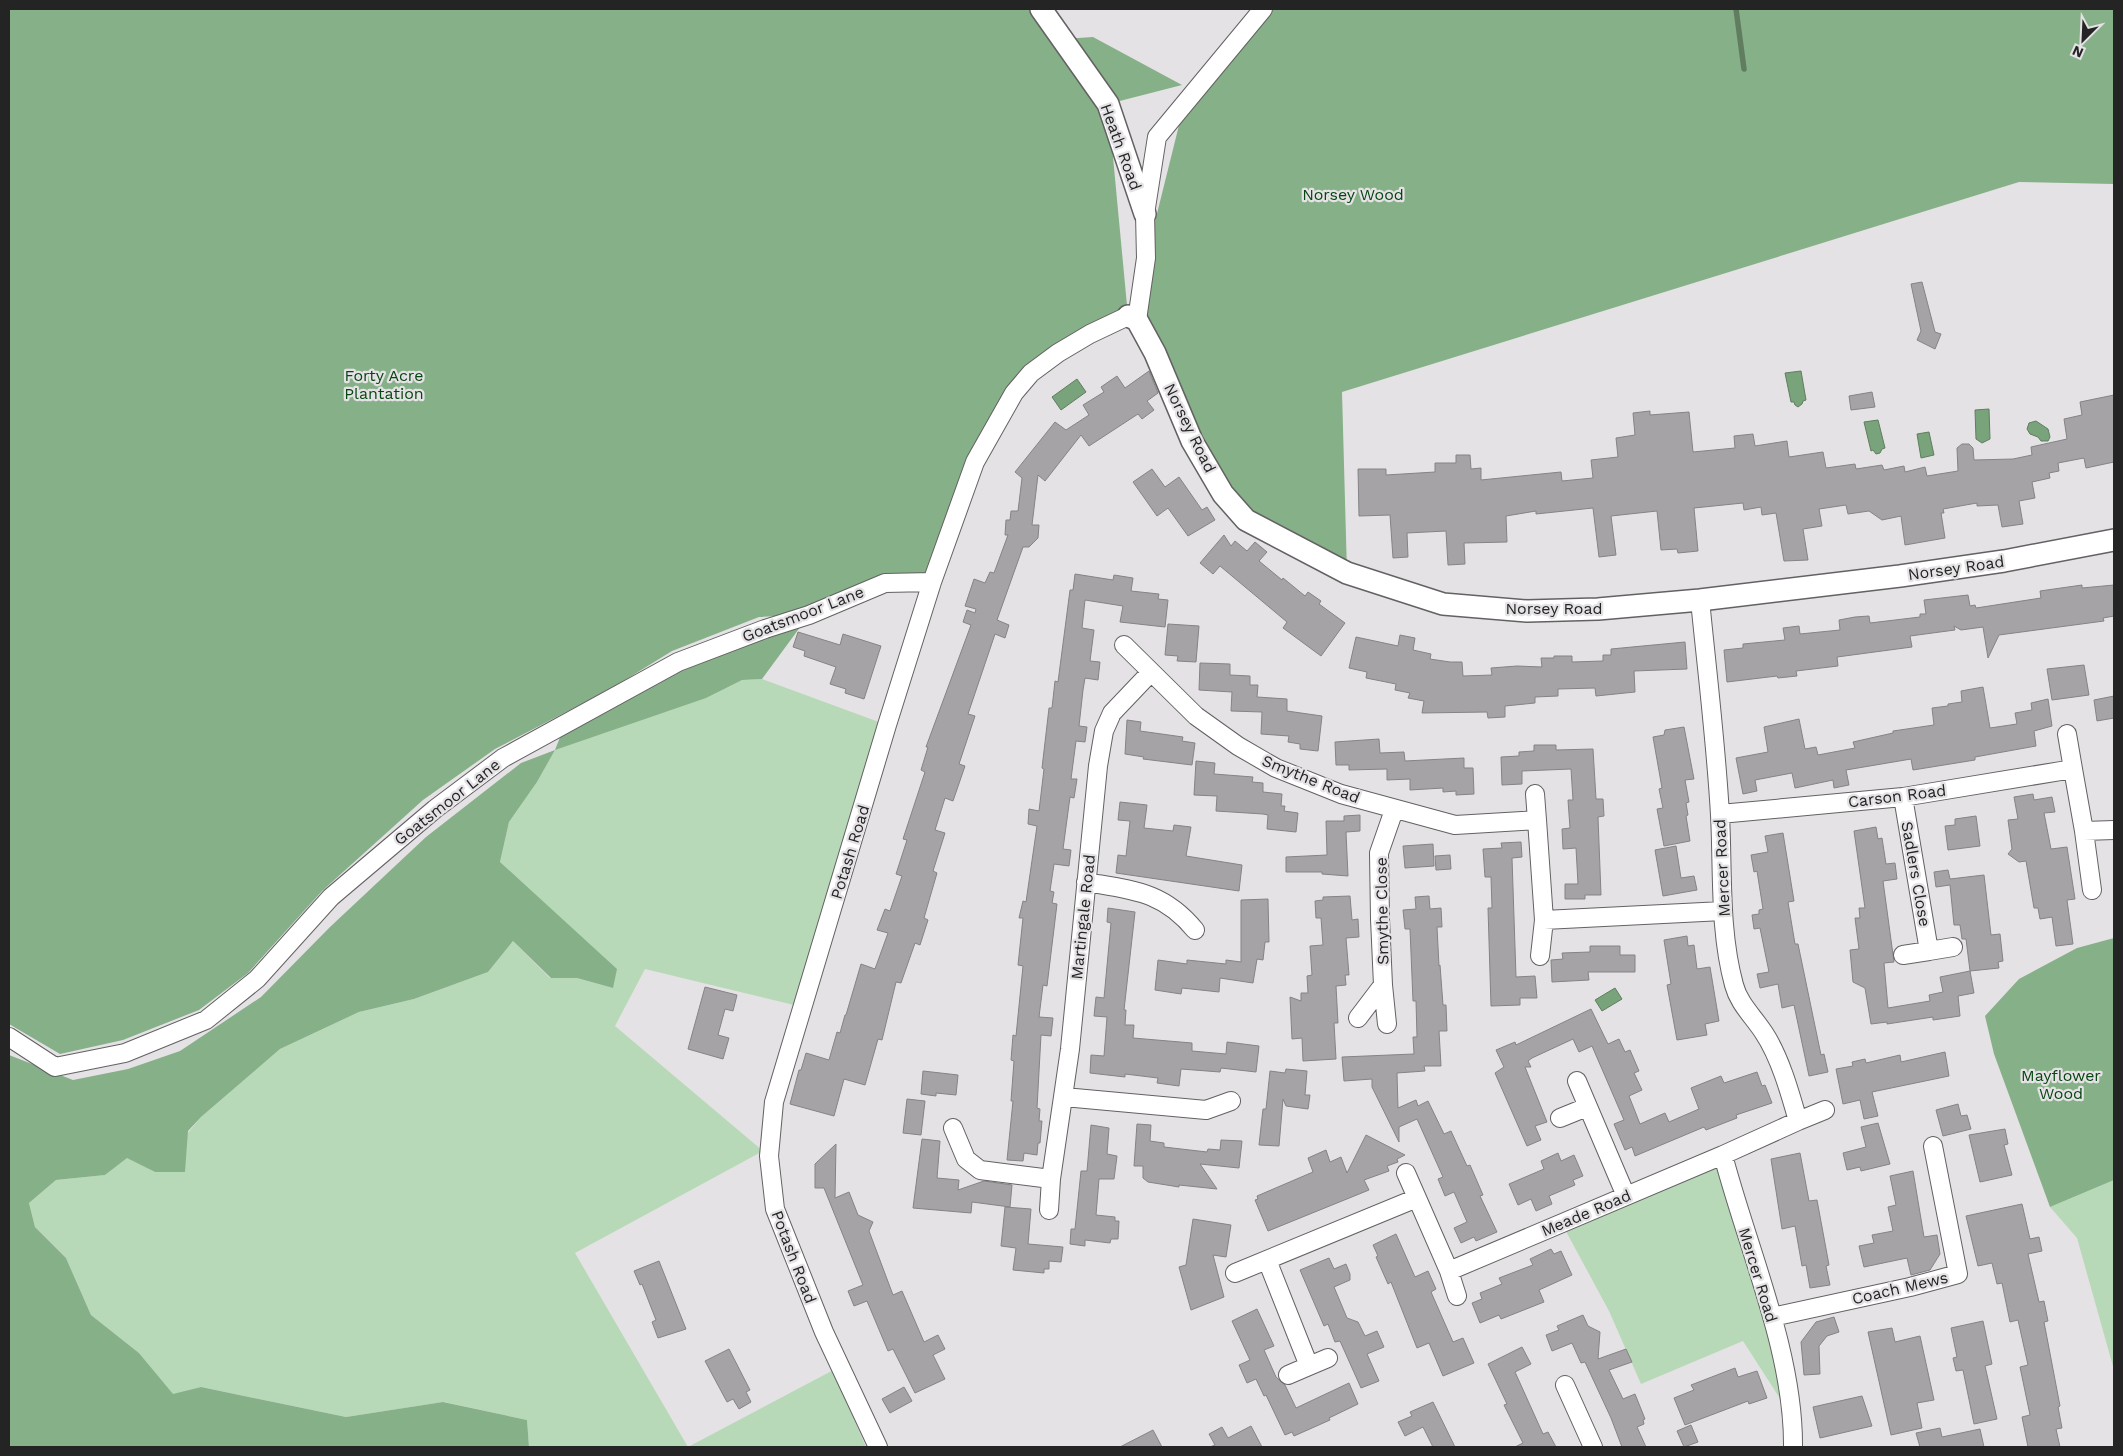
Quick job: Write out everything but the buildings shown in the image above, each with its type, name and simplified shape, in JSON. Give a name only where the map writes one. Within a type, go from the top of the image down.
[{"type":"street","name":"Heath Road","points":[[1041,9],[1108,104],[1145,214]]},
{"type":"street","points":[[1132,318],[1146,258],[1145,214],[1157,137],[1263,9]]},
{"type":"street","name":"Potash Road","points":[[878,1447],[824,1332],[775,1209],[769,1156],[774,1102],[819,948],[932,582],[974,462],[1014,393],[1031,373],[1058,353],[1090,334],[1132,318]]},
{"type":"street","name":"Norsey Road","points":[[1132,318],[1155,353],[1192,441],[1223,494],[1246,520],[1347,573],[1443,604],[1527,611],[1598,609],[1700,600],[1900,576],[2004,561],[2114,540]]},
{"type":"street","name":"Goatsmoor Lane","points":[[9,1036],[55,1067],[125,1053],[206,1020],[257,979],[331,897],[435,809],[503,758],[678,662],[765,629],[809,615],[885,582],[932,582]]},
{"type":"street","name":"Mercer Road","points":[[1700,600],[1720,814],[1723,911],[1728,962],[1734,987],[1743,1007],[1764,1034],[1790,1092],[1798,1121]]},
{"type":"street","name":"Smythe Road","points":[[1124,645],[1196,716],[1238,746],[1276,768],[1342,794],[1394,810],[1455,825],[1537,820]]},
{"type":"street","name":"Martingale Road","points":[[1050,1210],[1051,1179],[1064,1097],[1098,766],[1104,731],[1112,713],[1152,672]]},
{"type":"street","points":[[2067,734],[2084,830],[2092,890]]},
{"type":"street","name":"Carson Road","points":[[1720,814],[1903,797],[2073,769]]},
{"type":"street","points":[[1535,794],[1544,920],[1540,956]]},
{"type":"street","name":"Sadlers Close","points":[[1903,797],[1929,951]]},
{"type":"street","name":"Smythe Close","points":[[1387,1024],[1380,919],[1380,853],[1394,810]]},
{"type":"street","points":[[2084,830],[2114,830]]},
{"type":"street","points":[[1086,882],[1141,891],[1166,902],[1183,915],[1195,930]]},
{"type":"street","points":[[1544,920],[1723,911]]},
{"type":"street","points":[[1903,955],[1953,947]]},
{"type":"street","name":"Smythe Close","points":[[1358,1018],[1383,985]]},
{"type":"street","points":[[1577,1081],[1626,1196]]},
{"type":"street","points":[[1064,1097],[1206,1110],[1231,1101]]},
{"type":"street","points":[[1560,1118],[1588,1107]]},
{"type":"street","points":[[1723,1155],[1825,1110]]},
{"type":"street","points":[[952,1128],[966,1159],[980,1170],[1051,1179]]},
{"type":"street","name":"Coach Mews","points":[[1772,1317],[1910,1287],[1958,1274],[1933,1146]]},
{"type":"street","name":"Mercer Road","points":[[1723,1155],[1772,1317],[1793,1415],[1793,1447]]},
{"type":"street","name":"Meade Road","points":[[1449,1271],[1723,1155]]},
{"type":"street","points":[[1406,1173],[1449,1271],[1457,1296]]},
{"type":"street","points":[[1235,1273],[1417,1198]]},
{"type":"street","points":[[1267,1260],[1309,1366]]},
{"type":"street","points":[[1288,1375],[1328,1358]]},
{"type":"street","points":[[1565,1385],[1593,1447]]},
{"type":"shaded area","points":[[1801,371],[1806,400],[1798,407],[1794,402],[1791,402],[1785,373]]},
{"type":"shaded area","points":[[1077,379],[1086,392],[1061,410],[1052,397]]},
{"type":"shaded area","points":[[1989,409],[1990,439],[1982,443],[1976,439],[1975,410]]},
{"type":"shaded area","points":[[1878,420],[1885,448],[1876,454],[1873,450],[1871,451],[1864,422]]},
{"type":"shaded area","points":[[2036,421],[2048,429],[2050,437],[2048,441],[2041,441],[2038,437],[2030,434],[2027,429],[2029,423]]},
{"type":"shaded area","points":[[1929,432],[1934,455],[1921,458],[1917,434]]},
{"type":"shaded area","points":[[762,679],[887,725],[802,1007],[645,969],[615,1026],[763,1151],[575,1253],[688,1447],[529,1447],[527,1420],[444,1402],[346,1417],[201,1387],[173,1395],[139,1353],[91,1315],[66,1258],[35,1227],[29,1203],[56,1180],[105,1175],[127,1157],[155,1172],[201,1117],[280,1049],[359,1012],[414,999],[488,972],[513,941],[550,978],[577,978],[613,988],[500,862],[509,822],[537,782],[555,750],[565,725],[742,680]]},
{"type":"shaded area","points":[[1615,988],[1622,999],[1602,1011],[1595,1000]]},
{"type":"shaded area","points":[[1723,1155],[1793,1415],[1781,1400],[1743,1341],[1641,1384],[1609,1311],[1562,1224]]},
{"type":"shaded area","points":[[2114,1180],[2114,1370],[2077,1238],[2050,1207]]},
{"type":"shaded area","points":[[841,1366],[850,1410],[866,1447],[688,1447]]},
{"type":"green space","name":"Forty Acre Plantation","points":[[9,9],[1041,9],[1063,39],[1093,37],[1182,85],[1108,104],[1128,316],[1031,373],[975,462],[932,582],[885,583],[809,615],[762,679],[742,680],[706,698],[555,750],[565,725],[620,695],[806,615],[759,617],[672,651],[612,688],[495,749],[423,800],[322,891],[248,973],[199,1010],[123,1040],[60,1054],[9,1024]]},
{"type":"green space","name":"Norsey Wood","points":[[1266,9],[2114,9],[2114,184],[2019,182],[1342,392],[1347,573],[1223,494],[1141,316],[1146,258],[1184,105]]},
{"type":"green space","points":[[555,750],[537,782],[509,822],[500,862],[617,969],[613,988],[577,978],[551,978],[513,941],[488,972],[414,999],[359,1012],[280,1049],[201,1117],[188,1131],[185,1172],[155,1172],[127,1158],[105,1175],[56,1180],[29,1203],[35,1227],[66,1258],[91,1315],[139,1353],[173,1394],[201,1387],[346,1417],[443,1402],[527,1420],[529,1447],[9,1447],[9,1055],[73,1080],[128,1069],[180,1051],[261,997],[330,927],[426,837],[521,763]]},
{"type":"green space","name":"Mayflower Wood","points":[[2114,938],[2114,1180],[2050,1207],[1994,1054],[1985,1016],[2019,979],[2077,948]]},
{"type":"waterway","points":[[1736,9],[1744,69]]}]
